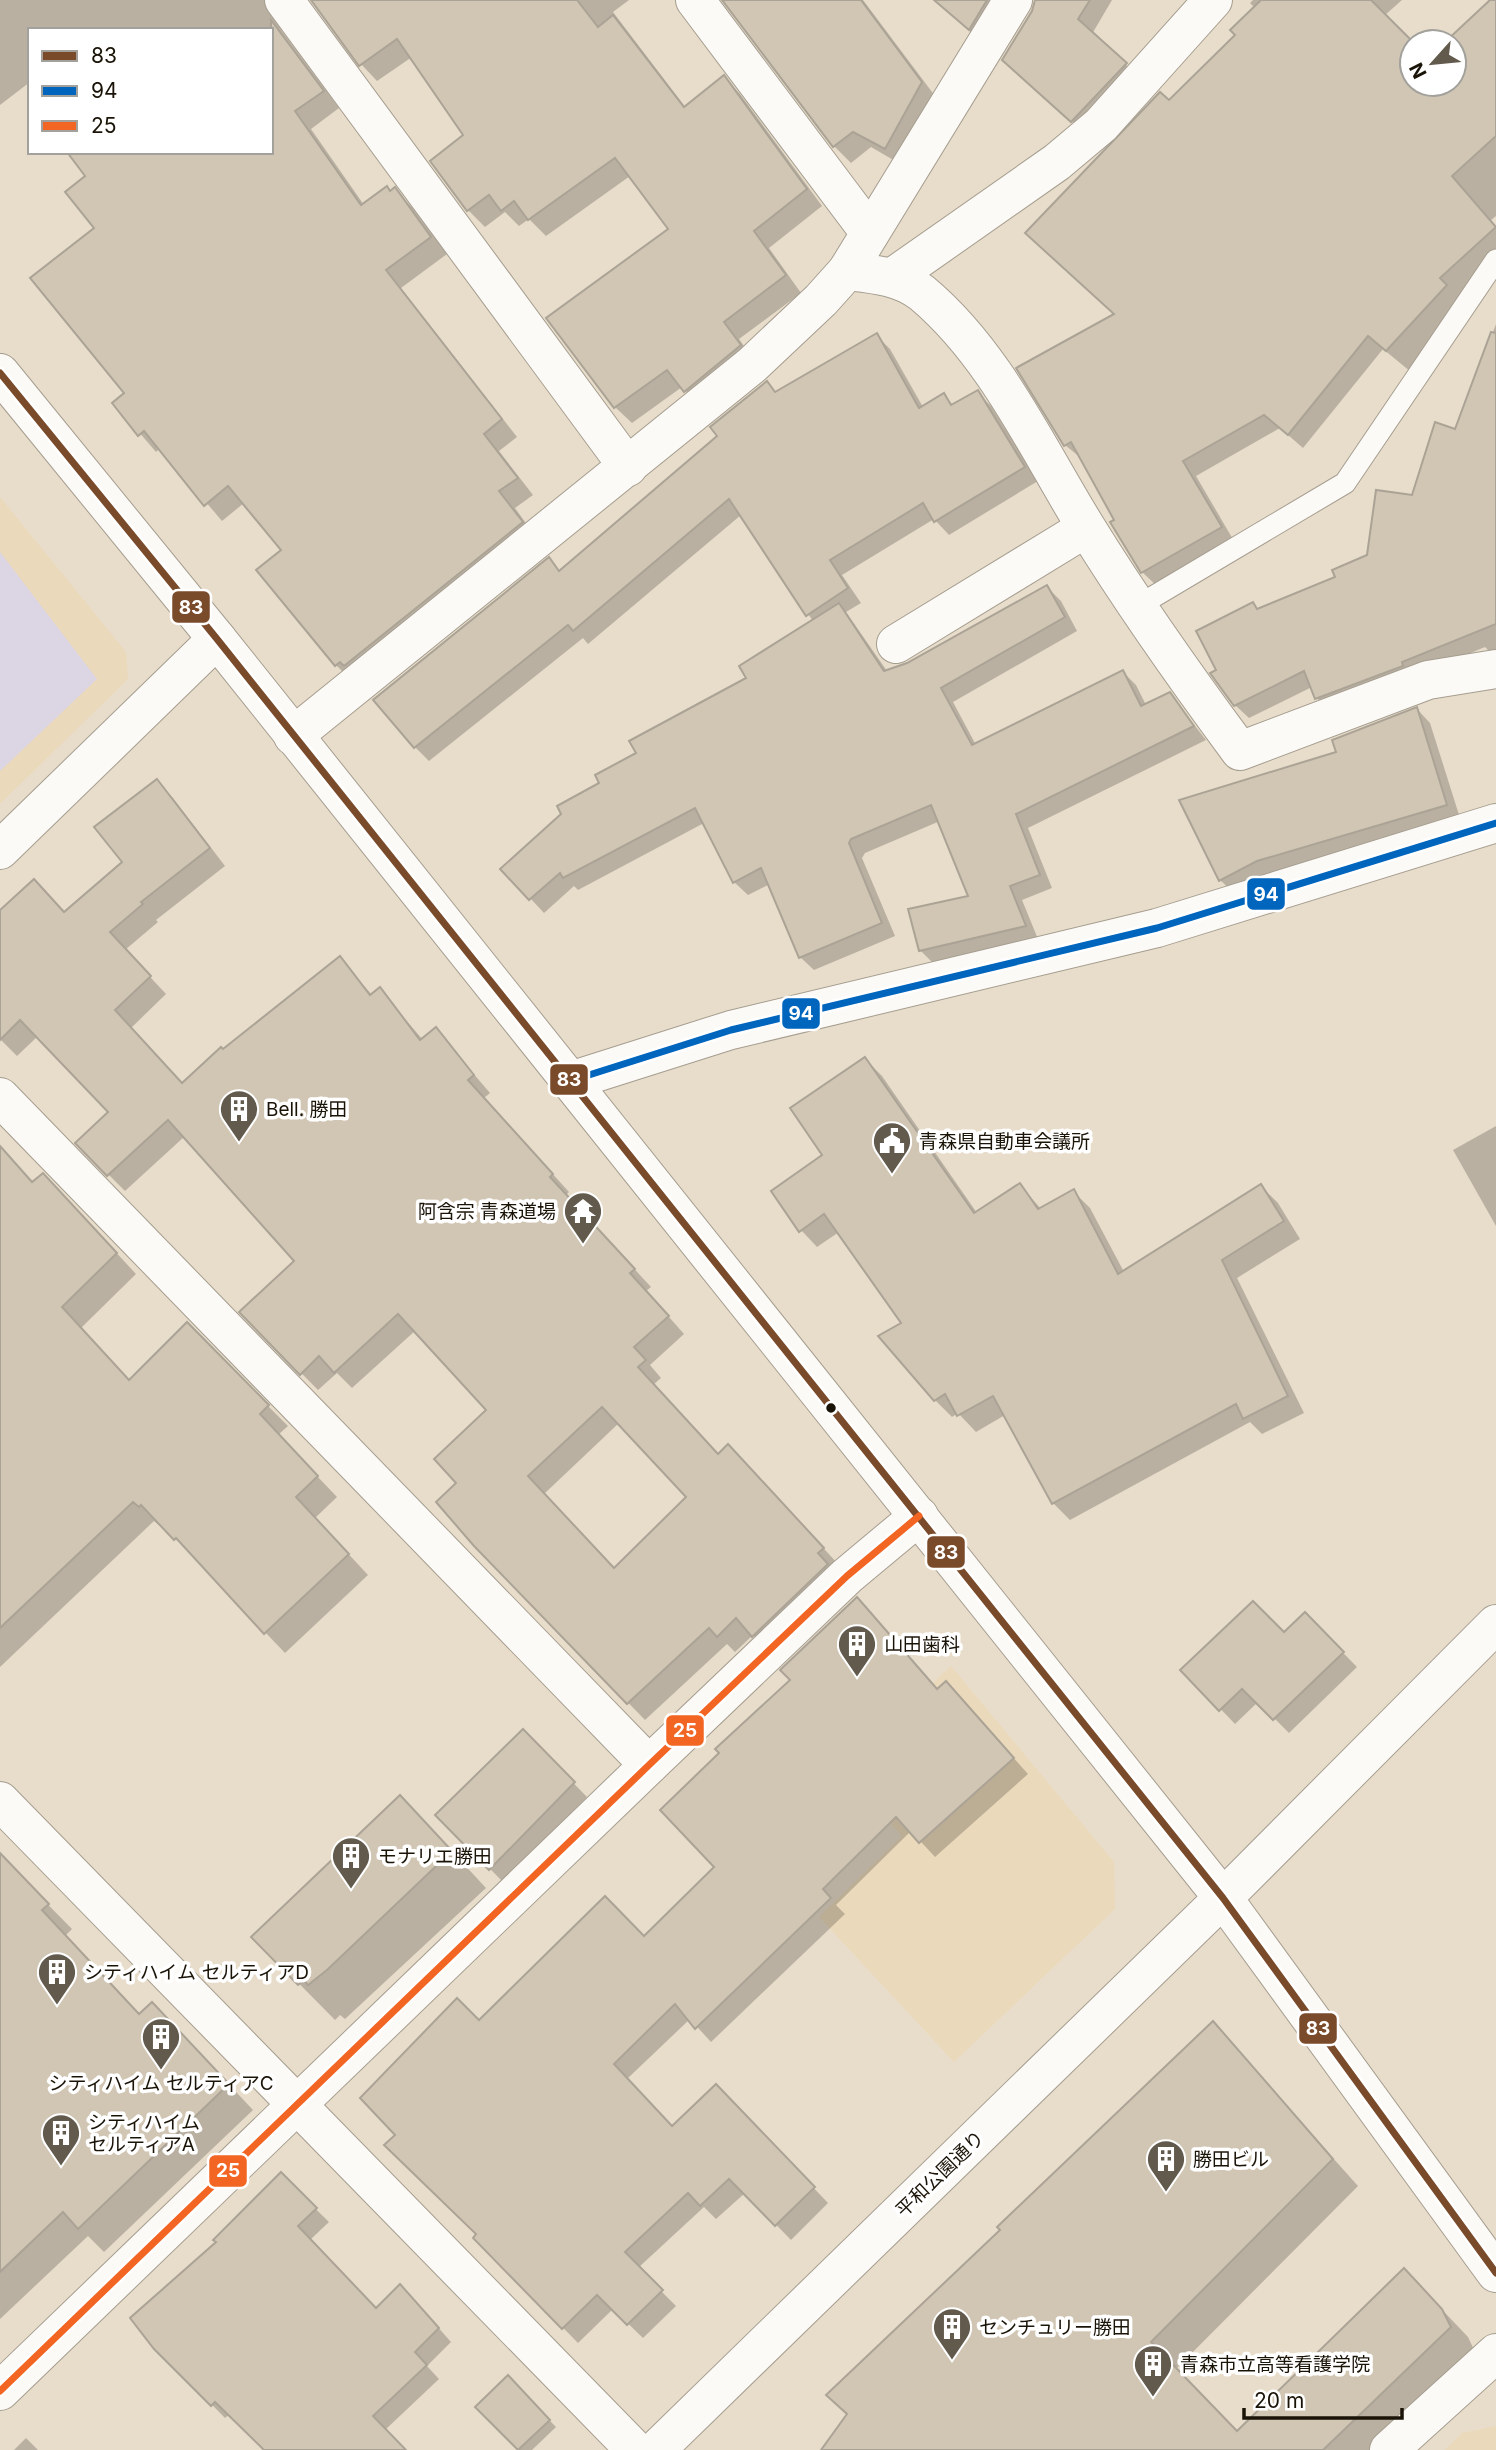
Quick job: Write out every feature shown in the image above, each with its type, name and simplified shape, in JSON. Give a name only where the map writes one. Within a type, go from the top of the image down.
[{"type":"street","points":[[285,0],[628,467]]},
{"type":"street","points":[[695,0],[870,233]]},
{"type":"street","points":[[293,736],[752,365],[821,300],[847,271],[1013,0]]},
{"type":"street","points":[[892,277],[1057,162],[1101,125],[1213,0]]},
{"type":"street","points":[[847,271],[892,277],[919,291],[956,325],[989,368],[1136,607],[1240,751],[1428,680],[1496,669]]},
{"type":"street","points":[[0,373],[218,639],[1223,1898],[1496,2273]]},
{"type":"street","points":[[896,644],[1086,528]]},
{"type":"street","points":[[0,850],[218,639]]},
{"type":"street","points":[[570,1081],[731,1030],[1157,929],[1496,823]]},
{"type":"street","points":[[0,1097],[649,1765]]},
{"type":"street","points":[[0,2391],[847,1576],[919,1516]]},
{"type":"street","name":"平和公園通り","points":[[656,2450],[1223,1898],[1496,1624]]},
{"type":"street","points":[[0,1801],[635,2450]]},
{"type":"street","points":[[1389,2450],[1496,2353]]},
{"type":"lane","points":[[1136,607],[1345,483],[1496,260]]},
{"type":"shaded area","points":[[0,497],[126,652],[128,679],[0,804]]},
{"type":"shaded area","points":[[0,552],[97,679],[0,771]]},
{"type":"shaded area","points":[[951,1666],[1114,1862],[1115,1909],[954,2062],[819,1917],[902,1836],[839,1770]]},
{"type":"shaded area","points":[[1496,2426],[1496,2450],[1445,2450],[1462,2433]]},
{"type":"building","points":[[311,0],[577,0],[598,27],[613,15],[684,107],[724,75],[807,189],[754,231],[786,275],[724,322],[741,345],[684,392],[667,370],[614,408],[546,318],[668,229],[615,158],[528,220],[514,201],[501,211],[489,195],[467,211],[430,161],[463,135],[397,39],[359,66]]},
{"type":"building","points":[[722,0],[861,0],[922,82],[885,149],[853,132],[833,147]]},
{"type":"building","points":[[934,0],[987,0],[969,30]]},
{"type":"building","points":[[1035,0],[1090,0],[1078,19],[1127,63],[1071,122],[1002,60],[1032,11]]},
{"type":"building","points":[[1261,0],[1371,0],[1399,28],[1398,98],[1468,98],[1468,28],[1460,28],[1490,0],[1496,0],[1496,136],[1452,176],[1496,227],[1440,278],[1447,285],[1386,351],[1368,336],[1288,435],[1264,415],[1183,461],[1222,527],[1141,573],[1110,522],[1114,520],[1071,442],[1064,446],[1016,368],[1114,314],[1025,233],[1160,92],[1169,100],[1235,35],[1230,30]]},
{"type":"building","points":[[271,20],[324,91],[295,111],[361,205],[387,186],[390,191],[395,187],[431,237],[386,270],[502,419],[484,434],[518,478],[499,491],[523,522],[344,666],[340,662],[335,666],[256,570],[281,550],[228,486],[204,506],[144,431],[138,436],[112,403],[124,393],[30,278],[94,228],[65,192],[85,176],[68,154],[273,154]]},
{"type":"building","points":[[1491,332],[1496,333],[1496,624],[1402,662],[1403,666],[1315,699],[1304,671],[1234,706],[1210,673],[1216,670],[1196,631],[1253,602],[1257,609],[1335,577],[1332,570],[1367,555],[1376,490],[1412,495],[1435,422],[1455,429]]},
{"type":"building","points":[[877,333],[919,408],[944,393],[951,405],[978,390],[1025,467],[934,522],[923,503],[830,560],[848,588],[806,616],[729,499],[573,631],[568,625],[414,748],[373,700],[549,557],[559,571],[717,436],[710,427],[767,381],[775,392]]},
{"type":"building","points":[[1047,585],[1065,617],[941,688],[972,745],[1123,670],[1141,706],[1170,692],[1194,726],[1016,814],[1040,875],[1010,886],[1026,926],[919,951],[908,909],[968,896],[931,805],[851,839],[849,843],[882,923],[799,958],[761,868],[733,883],[695,808],[563,878],[560,873],[529,900],[500,869],[561,814],[557,806],[599,783],[595,775],[636,753],[629,741],[746,678],[739,666],[839,603],[884,671],[907,663]]},
{"type":"building","points":[[1417,707],[1447,805],[1257,861],[1219,881],[1179,800],[1336,752],[1332,740]]},
{"type":"building","points":[[157,779],[210,848],[141,902],[143,904],[110,932],[151,976],[115,1010],[182,1083],[221,1047],[223,1049],[340,956],[370,995],[380,987],[420,1040],[436,1027],[474,1075],[468,1080],[553,1174],[550,1177],[635,1269],[630,1273],[669,1316],[634,1347],[646,1360],[638,1367],[718,1454],[728,1444],[824,1548],[818,1553],[828,1564],[752,1637],[736,1618],[717,1637],[709,1628],[627,1704],[474,1546],[436,1502],[456,1483],[434,1459],[486,1410],[398,1314],[334,1373],[319,1356],[300,1375],[239,1312],[294,1261],[168,1120],[107,1176],[75,1143],[108,1112],[20,1020],[0,1040],[0,910],[34,879],[64,912],[122,862],[94,827]],"holes":[[[602,1407],[686,1497],[614,1568],[528,1476]]]},
{"type":"building","points":[[865,1057],[974,1213],[1020,1183],[1038,1209],[1074,1189],[1118,1274],[1261,1184],[1284,1221],[1222,1260],[1288,1396],[1243,1419],[1236,1404],[1052,1504],[993,1396],[957,1416],[945,1394],[934,1401],[878,1336],[901,1323],[824,1214],[799,1232],[771,1191],[822,1155],[790,1108]]},
{"type":"building","points":[[0,1146],[32,1182],[43,1173],[117,1253],[62,1307],[129,1380],[187,1322],[269,1405],[260,1414],[318,1476],[296,1497],[349,1554],[264,1634],[176,1538],[174,1540],[141,1505],[139,1507],[133,1502],[0,1628]]},
{"type":"building","points":[[857,1597],[937,1689],[946,1681],[1014,1758],[919,1843],[896,1817],[823,1889],[831,1898],[695,2029],[675,2004],[614,2064],[672,2126],[716,2084],[815,2187],[775,2226],[729,2179],[700,2206],[688,2193],[625,2252],[663,2290],[627,2325],[597,2295],[562,2329],[473,2238],[476,2234],[384,2145],[395,2135],[360,2098],[457,1998],[479,2020],[605,1896],[644,1936],[714,1867],[660,1810],[719,1753],[715,1749],[790,1680],[780,1670]]},
{"type":"building","points":[[1253,1601],[1284,1632],[1305,1612],[1344,1652],[1273,1720],[1242,1689],[1219,1711],[1180,1670]]},
{"type":"building","points":[[523,1729],[575,1782],[489,1870],[435,1815]]},
{"type":"building","name":"モナリエ勝田","points":[[400,1795],[452,1851],[327,1970],[308,1985],[304,1980],[298,1985],[251,1937]]},
{"type":"building","points":[[0,1853],[49,1904],[42,1910],[139,2014],[152,2002],[229,2084],[78,2229],[63,2212],[0,2272]]},
{"type":"building","points":[[1213,2021],[1333,2159],[1151,2342],[1237,2431],[1404,2268],[1442,2309],[1451,2327],[1323,2450],[821,2450],[847,2414],[826,2395],[1000,2230],[997,2227]]},
{"type":"building","points":[[281,2172],[317,2208],[298,2226],[376,2308],[400,2284],[439,2328],[415,2352],[427,2365],[373,2416],[406,2450],[264,2450],[215,2402],[211,2406],[154,2349],[130,2318],[216,2242],[213,2240]]},
{"type":"building","points":[[508,2375],[550,2420],[518,2450],[475,2407]]},
{"type":"transit line","name":"83","points":[[0,373],[217,639],[1223,1898],[1496,2273]]},
{"type":"transit line","name":"94","points":[[570,1081],[731,1030],[1157,928],[1496,823]]},
{"type":"transit line","name":"25","points":[[0,2391],[847,1576],[919,1516]]},
{"type":"place","name":"Bell. 勝田","points":[[239,1143]]},
{"type":"place","name":"青森県自動車会議所","points":[[892,1175]]},
{"type":"place","name":"阿含宗 青森道場","points":[[583,1245]]},
{"type":"place","name":"山田歯科","points":[[857,1678]]},
{"type":"place","name":"モナリエ勝田","points":[[351,1890]]},
{"type":"place","name":"シティハイム セルティアD","points":[[57,2006]]},
{"type":"place","name":"シティハイム セルティアC","points":[[161,2071]]},
{"type":"place","name":"シティハイム セルティアA","points":[[61,2167]]},
{"type":"place","name":"勝田ビル","points":[[1166,2193]]},
{"type":"place","name":"センチュリー勝田","points":[[952,2361]]},
{"type":"place","name":"青森市立高等看護学院","points":[[1153,2398]]}]
